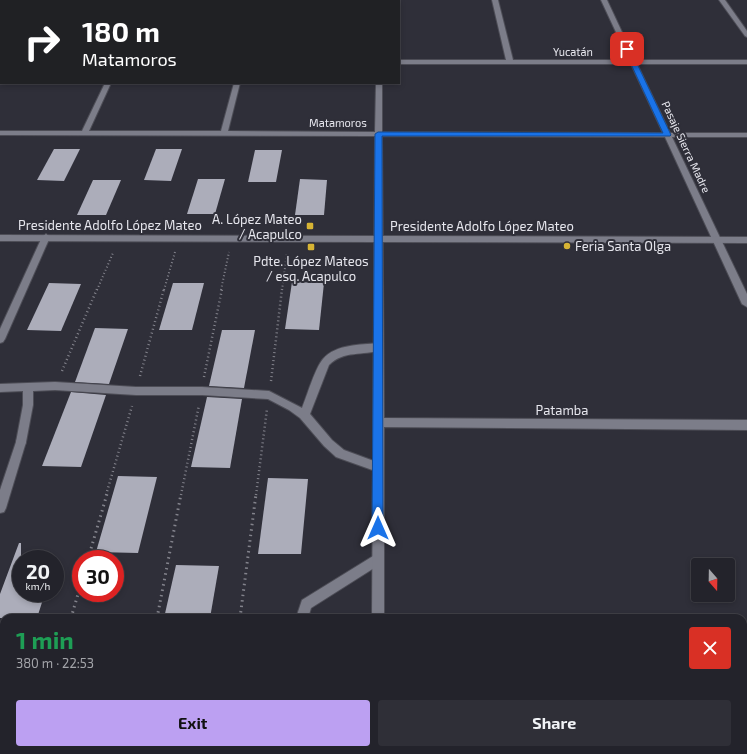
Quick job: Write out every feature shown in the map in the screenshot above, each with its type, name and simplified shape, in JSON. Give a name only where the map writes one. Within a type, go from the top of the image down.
[{"type":"street","points":[[495,0],[510,62]]},
{"type":"street","name":"Pasaje Sierra Madre","points":[[604,0],[747,304]]},
{"type":"street","points":[[722,0],[747,35]]},
{"type":"street","name":"Yucatán","points":[[400,62],[747,62]]},
{"type":"street","points":[[85,133],[108,84]]},
{"type":"street","points":[[224,134],[237,84]]},
{"type":"street","points":[[378,614],[379,84]]},
{"type":"street","name":"Matamoros","points":[[0,133],[747,135]]},
{"type":"street","points":[[0,339],[46,237]]},
{"type":"street","name":"Presidente Adolfo López Mateo","points":[[0,238],[747,240]]},
{"type":"street","points":[[304,415],[325,362],[329,358],[336,353],[378,347]]},
{"type":"street","points":[[0,388],[55,386],[136,391],[202,391],[269,395],[293,407],[304,415],[328,443],[340,454],[378,467]]},
{"type":"street","points":[[0,508],[21,442],[28,405],[28,387]]},
{"type":"street","name":"Patamba","points":[[378,422],[747,425]]},
{"type":"street","points":[[303,614],[306,604],[378,559]]},
{"type":"path","points":[[55,386],[119,238]]},
{"type":"path","points":[[158,614],[232,238]]},
{"type":"path","points":[[241,614],[289,238]]},
{"type":"path","points":[[72,614],[76,602]]},
{"type":"building","points":[[54,149],[80,149],[64,181],[37,180]]},
{"type":"building","points":[[156,149],[182,149],[171,181],[144,180]]},
{"type":"building","points":[[255,150],[282,150],[276,182],[248,182]]},
{"type":"building","points":[[198,179],[225,179],[215,214],[187,214]]},
{"type":"building","points":[[300,179],[327,180],[324,215],[295,215]]},
{"type":"building","points":[[93,180],[121,180],[106,215],[77,215]]},
{"type":"building","points":[[292,282],[324,283],[319,330],[285,329]]},
{"type":"building","points":[[49,283],[81,284],[61,331],[27,330]]},
{"type":"building","points":[[173,283],[204,283],[192,330],[159,330]]},
{"type":"building","points":[[95,328],[128,329],[109,384],[75,382]]},
{"type":"building","points":[[222,330],[255,330],[244,388],[209,386]]},
{"type":"building","points":[[71,392],[106,395],[81,467],[42,466]]},
{"type":"building","points":[[207,397],[242,399],[230,468],[191,467]]},
{"type":"building","points":[[118,476],[157,477],[138,553],[124,553],[124,550],[97,550]]},
{"type":"building","points":[[268,478],[308,479],[301,554],[258,554]]},
{"type":"building","points":[[19,543],[21,543],[21,550],[16,550]]},
{"type":"building","points":[[12,562],[12,602],[42,602],[38,614],[0,614],[0,594]]},
{"type":"building","points":[[176,565],[219,566],[211,614],[165,614]]},
{"type":"place","name":"A. López Mateo / Acapulco","points":[[310,226]]},
{"type":"place","name":"Feria Santa Olga","points":[[567,246]]},
{"type":"place","name":"Pdte. López Mateos / esq. Acapulco","points":[[311,247]]},
{"type":"route","points":[[378,528],[378,134],[667,135],[627,49]]}]
